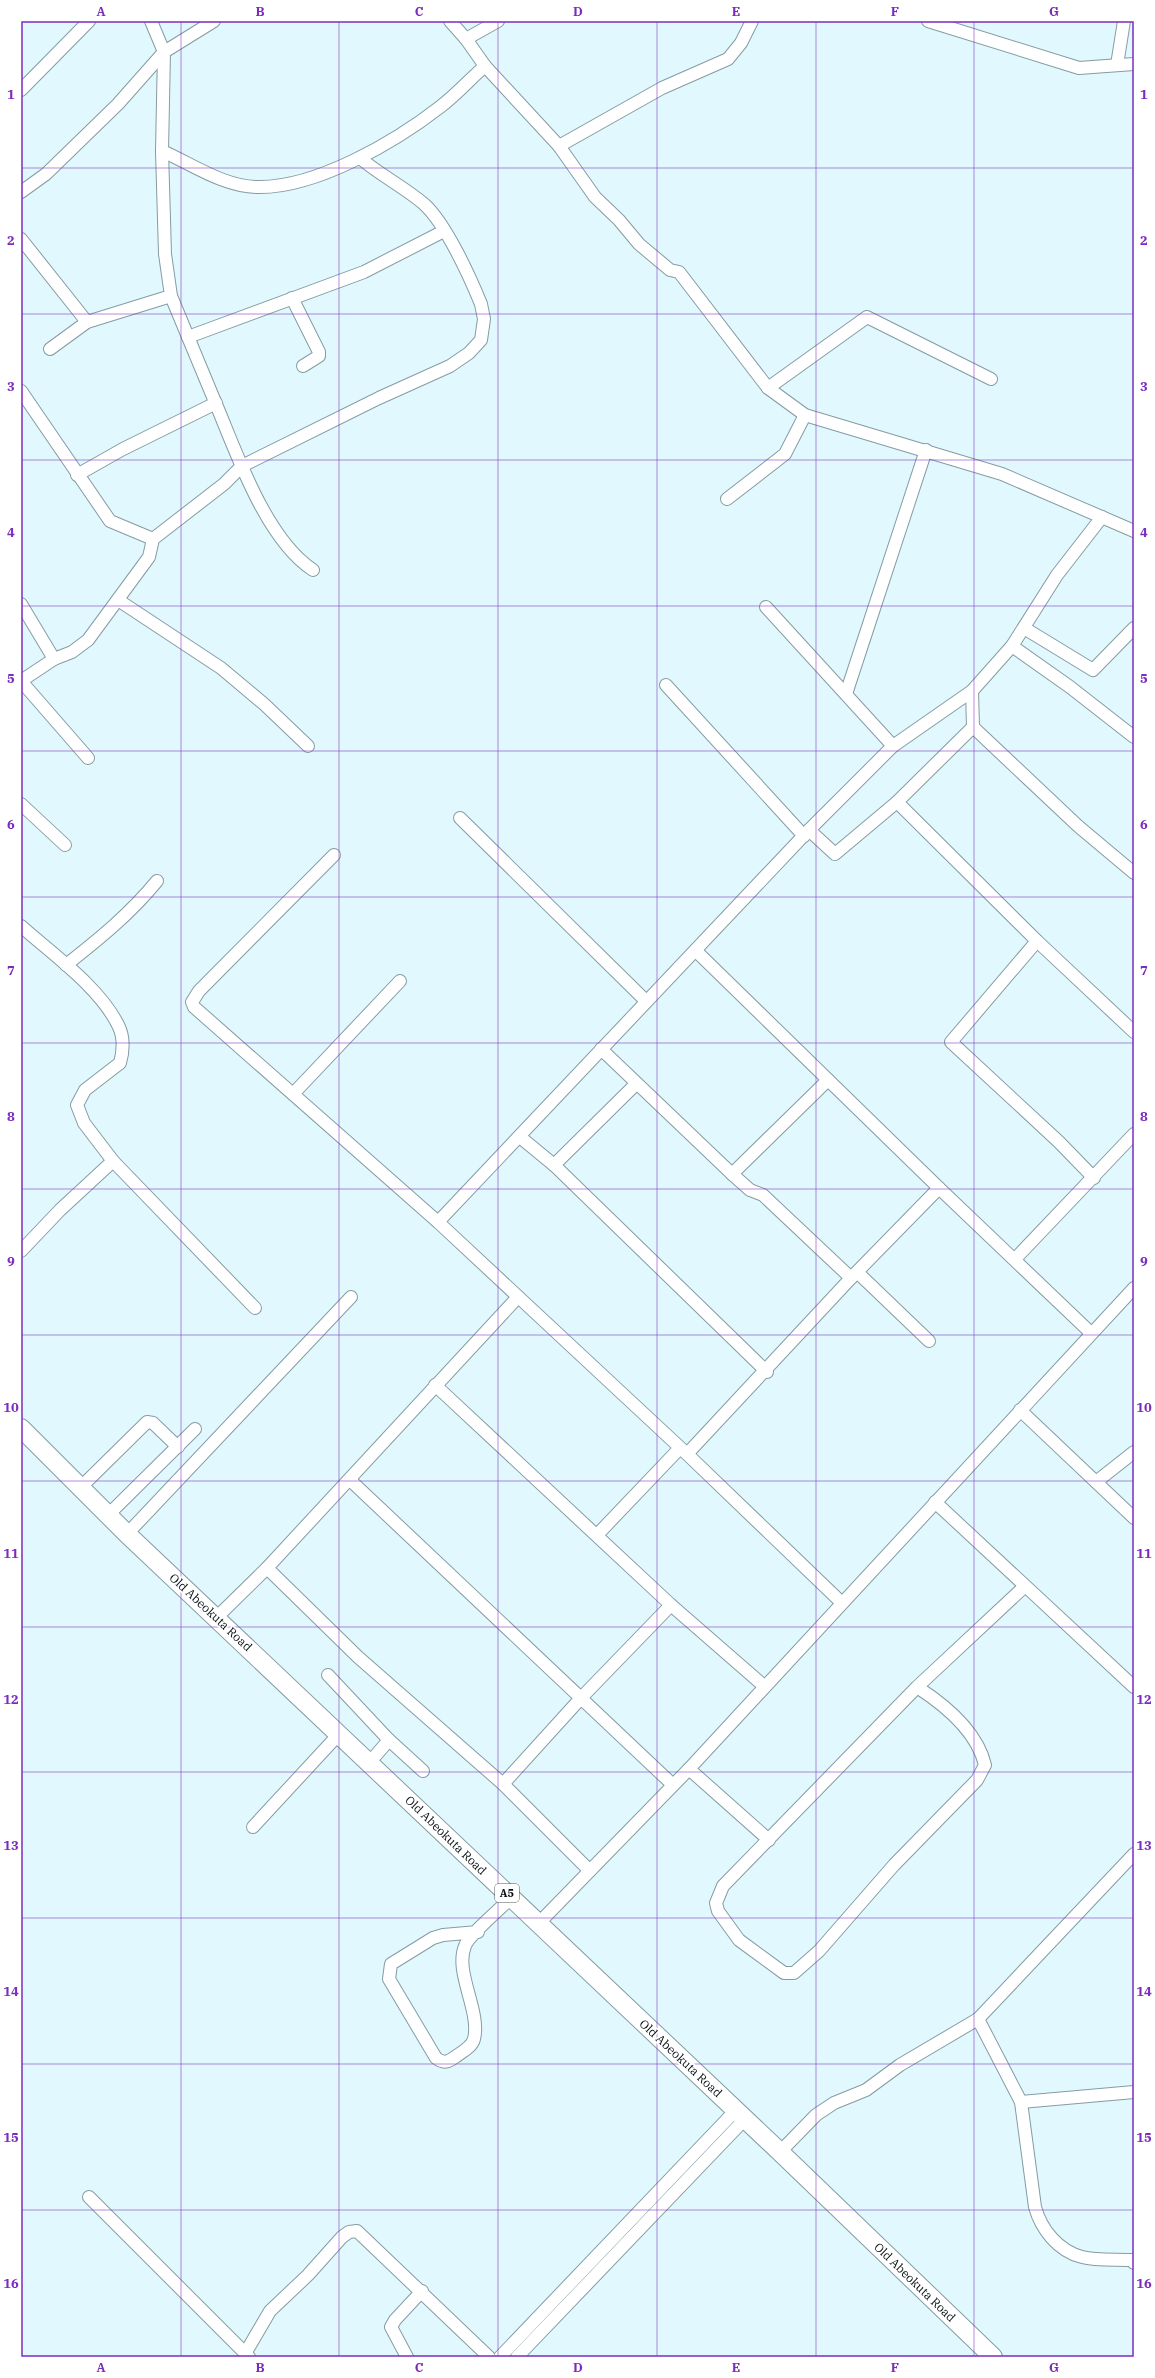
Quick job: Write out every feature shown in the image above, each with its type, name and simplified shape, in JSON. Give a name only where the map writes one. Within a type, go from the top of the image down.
[{"type":"highway","name":"Old Abeokuta Road","points":[[21,1428],[127,1534],[780,2152],[993,2357]]},
{"type":"street","points":[[21,90],[89,21]]},
{"type":"street","points":[[151,21],[164,52],[162,151],[165,254],[171,296],[256,496],[286,544],[304,564],[313,570]]},
{"type":"street","points":[[21,192],[46,174],[118,104],[164,52],[214,21]]},
{"type":"street","points":[[450,21],[466,39],[485,66],[559,146],[595,197],[619,220],[639,244],[670,270],[680,272],[768,388],[805,415],[1002,474],[1134,531]]},
{"type":"street","points":[[466,39],[498,21]]},
{"type":"street","points":[[559,146],[662,88],[728,59],[741,43],[752,21]]},
{"type":"street","points":[[928,21],[1079,68],[1134,64]]},
{"type":"street","points":[[1117,65],[1124,21]]},
{"type":"street","points":[[162,151],[223,180],[257,187],[290,184],[360,158],[409,129],[441,106],[485,66]]},
{"type":"street","points":[[88,758],[21,681],[54,659],[72,652],[88,640],[149,557],[153,539],[224,484],[242,466],[379,398],[450,366],[469,353],[481,340],[484,319],[481,304],[435,215],[424,205],[360,158]]},
{"type":"street","points":[[188,337],[364,272],[444,231]]},
{"type":"street","points":[[21,239],[87,322]]},
{"type":"street","points":[[50,349],[87,322],[171,296]]},
{"type":"street","points":[[292,298],[319,352],[319,356],[303,366]]},
{"type":"street","points":[[768,388],[867,317],[991,379]]},
{"type":"street","points":[[21,391],[77,475],[110,521],[153,539]]},
{"type":"street","points":[[77,475],[123,449],[216,404]]},
{"type":"street","points":[[727,499],[785,454],[805,415]]},
{"type":"street","points":[[846,694],[926,450]]},
{"type":"street","points":[[438,1222],[806,833],[893,746],[972,691],[1012,646],[1056,575],[1102,517]]},
{"type":"street","points":[[118,600],[221,668],[264,704],[308,746]]},
{"type":"street","points":[[21,604],[54,659]]},
{"type":"street","points":[[766,607],[893,746]]},
{"type":"street","points":[[1024,628],[1093,670],[1134,628]]},
{"type":"street","points":[[1012,646],[1070,687],[1134,737]]},
{"type":"street","points":[[666,685],[806,833],[835,854],[897,802],[973,727]]},
{"type":"street","points":[[972,691],[973,727],[1078,826],[1134,873]]},
{"type":"street","points":[[897,802],[1037,941],[1134,1032]]},
{"type":"street","points":[[21,804],[65,845]]},
{"type":"street","points":[[460,818],[646,1001]]},
{"type":"street","points":[[334,856],[199,991],[192,1002],[194,1007],[438,1222],[684,1451],[842,1603]]},
{"type":"street","points":[[66,964],[98,940],[134,908],[157,881]]},
{"type":"street","points":[[21,926],[66,964],[97,996],[119,1027],[122,1042],[120,1063],[85,1090],[77,1105],[84,1123],[113,1162],[255,1308]]},
{"type":"street","points":[[1037,941],[951,1042],[1059,1142],[1094,1178]]},
{"type":"street","points":[[696,951],[939,1188],[1091,1333]]},
{"type":"street","points":[[293,1094],[400,980]]},
{"type":"street","points":[[601,1049],[732,1174],[750,1190],[763,1195],[929,1341]]},
{"type":"street","points":[[732,1174],[828,1080]]},
{"type":"street","points":[[554,1165],[636,1084]]},
{"type":"street","points":[[1015,1260],[1134,1134]]},
{"type":"street","points":[[520,1137],[554,1165],[767,1372]]},
{"type":"street","points":[[21,1251],[60,1210],[113,1162]]},
{"type":"street","points":[[597,1535],[767,1372],[854,1275],[939,1188]]},
{"type":"street","points":[[538,1924],[688,1769],[1134,1288]]},
{"type":"street","points":[[127,1534],[351,1297]]},
{"type":"street","points":[[216,1618],[267,1568],[350,1480],[435,1384],[518,1297]]},
{"type":"street","points":[[435,1384],[671,1605],[764,1686]]},
{"type":"street","points":[[1020,1410],[1134,1518]]},
{"type":"street","points":[[80,1488],[147,1422],[153,1423],[178,1447]]},
{"type":"street","points":[[108,1515],[195,1429]]},
{"type":"street","points":[[1096,1482],[1134,1452]]},
{"type":"street","points":[[350,1480],[672,1784]]},
{"type":"street","points":[[935,1502],[1134,1687]]},
{"type":"street","points":[[267,1568],[358,1657],[503,1784],[589,1870]]},
{"type":"street","points":[[917,1687],[954,1716],[979,1746],[985,1765],[976,1780],[894,1866],[820,1951],[794,1973],[784,1973],[739,1940],[718,1911],[716,1903],[723,1886],[917,1687],[1024,1586]]},
{"type":"street","points":[[503,1784],[581,1698],[671,1605]]},
{"type":"street","points":[[328,1675],[390,1740],[423,1771]]},
{"type":"street","points":[[253,1826],[339,1734]]},
{"type":"street","points":[[369,1762],[390,1740]]},
{"type":"street","points":[[688,1769],[769,1840]]},
{"type":"street","points":[[780,2152],[816,2115],[834,2103],[866,2090],[900,2065],[978,2019],[1134,1854]]},
{"type":"street","points":[[478,1932],[443,1935],[433,1938],[391,1964],[388,1972],[393,1985],[436,2058],[442,2062],[448,2062],[468,2048],[474,2039],[475,2027],[462,1957],[465,1944],[478,1932],[512,1898]]},
{"type":"street","points":[[978,2019],[1021,2102],[1035,2207],[1039,2222],[1058,2243],[1082,2257],[1133,2260]]},
{"type":"street","points":[[1021,2102],[1134,2092]]},
{"type":"street","points":[[500,2357],[740,2115]]},
{"type":"street","points":[[517,2357],[740,2115]]},
{"type":"street","points":[[89,2197],[248,2355],[270,2311],[349,2232],[357,2231],[422,2291],[489,2357]]},
{"type":"street","points":[[407,2357],[392,2327],[394,2320],[422,2291]]}]
